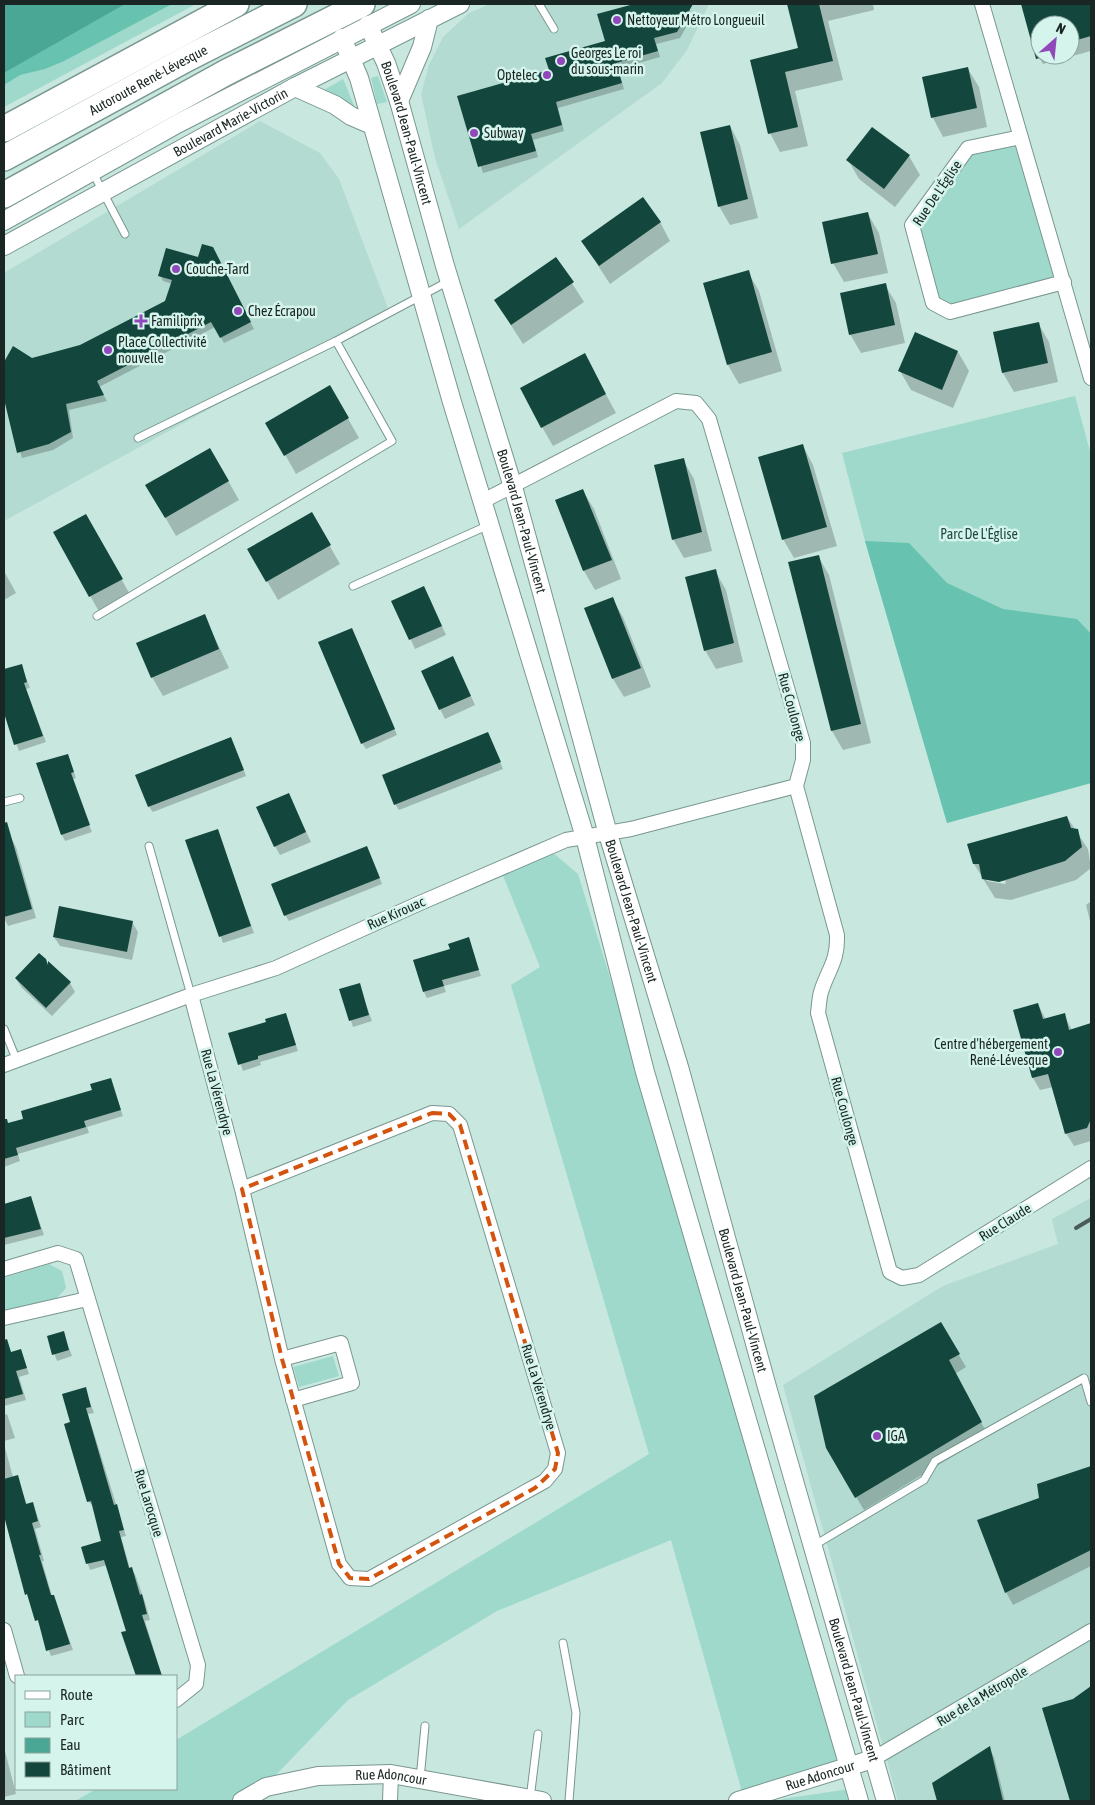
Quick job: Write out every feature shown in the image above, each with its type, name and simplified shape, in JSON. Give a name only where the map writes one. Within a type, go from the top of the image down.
[{"type":"highway","name":"Autoroute René-Lévesque","points":[[4,129],[236,4]]},
{"type":"highway","name":"Autoroute René-Lévesque","points":[[4,158],[188,58],[294,4]]},
{"type":"highway","points":[[4,178],[175,84],[330,4]]},
{"type":"highway","points":[[4,195],[227,72],[365,14]]},
{"type":"street","name":"Boulevard Marie-Victorin","points":[[4,221],[92,171],[342,38],[365,14],[411,4]]},
{"type":"street","name":"Boulevard Marie-Victorin","points":[[4,246],[102,190],[296,87],[460,4]]},
{"type":"street","points":[[982,4],[1091,378]]},
{"type":"street","name":"Boulevard Jean-Paul-Vincent","points":[[365,14],[399,101],[449,281],[513,487],[608,834],[678,1067],[812,1546],[886,1801]]},
{"type":"street","points":[[399,101],[422,47],[428,19]]},
{"type":"street","name":"Boulevard Jean-Paul-Vincent","points":[[342,38],[351,58],[372,125],[421,296],[585,837],[645,1072],[859,1801]]},
{"type":"street","points":[[296,87],[372,125]]},
{"type":"street","name":"Rue De L'Église","points":[[1021,137],[968,148],[912,225],[933,303],[950,312],[1064,282]]},
{"type":"street","name":"Rue Coulonge","points":[[483,501],[676,401],[696,404],[709,419],[803,743],[803,760],[796,786],[837,934],[837,950],[834,964],[820,993],[818,1013],[890,1272],[902,1278],[918,1275]]},
{"type":"street","name":"Rue Kirouac","points":[[4,1065],[191,995],[276,968],[420,902],[566,840],[608,834],[796,786]]},
{"type":"street","name":"Rue La Vérendrye","points":[[191,995],[242,1189],[282,1359],[339,1564],[350,1578],[369,1579],[545,1481],[555,1469],[558,1453],[460,1125],[449,1114],[432,1113],[242,1189]]},
{"type":"street","name":"Rue Claude","points":[[918,1275],[1091,1168]]},
{"type":"street","name":"Rue Larocque","points":[[4,1269],[58,1253],[76,1259],[198,1665],[196,1684],[178,1698]]},
{"type":"street","points":[[4,1318],[87,1299]]},
{"type":"street","points":[[282,1359],[341,1343],[352,1383],[293,1400]]},
{"type":"street","points":[[742,1400],[767,1387]]},
{"type":"street","points":[[4,1630],[17,1675]]},
{"type":"street","name":"Rue de la Métropole","points":[[873,1759],[1091,1631]]},
{"type":"street","name":"Rue Adoncour","points":[[738,1801],[873,1759]]},
{"type":"street","points":[[390,1801],[391,1774]]},
{"type":"street","name":"Rue Adoncour","points":[[242,1801],[266,1787],[318,1776],[391,1774],[536,1800]]},
{"type":"lane","points":[[539,4],[554,29]]},
{"type":"lane","points":[[92,171],[126,234]]},
{"type":"lane","points":[[138,438],[336,341],[449,281]]},
{"type":"lane","points":[[96,616],[392,441],[336,341]]},
{"type":"lane","points":[[353,586],[490,525]]},
{"type":"lane","points":[[4,802],[20,798]]},
{"type":"lane","points":[[149,846],[191,995]]},
{"type":"lane","points":[[4,1029],[17,1061]]},
{"type":"lane","points":[[812,1546],[924,1480],[935,1461],[1084,1378],[1091,1402]]},
{"type":"lane","points":[[563,1643],[576,1713],[570,1801]]},
{"type":"lane","points":[[420,1779],[425,1726]]},
{"type":"lane","points":[[536,1800],[538,1734]]},
{"type":"highlighted area","points":[[432,1113],[449,1114],[460,1125],[474,1170],[558,1453],[555,1469],[535,1488],[369,1579],[350,1578],[339,1564],[282,1359],[242,1189]]},
{"type":"shaded area","points":[[124,4],[172,4],[64,61],[45,69],[20,75],[4,85],[4,73]]},
{"type":"shaded area","points":[[490,4],[709,4],[687,50],[662,83],[459,229],[435,158],[421,94],[429,65],[443,37],[469,13]]},
{"type":"shaded area","points":[[260,121],[320,153],[339,179],[389,311],[4,521],[4,273]]},
{"type":"shaded area","points":[[865,541],[909,543],[947,583],[1003,609],[1077,619],[1091,634],[1091,783],[947,823]]},
{"type":"shaded area","points":[[1091,1198],[1091,1801],[898,1801],[783,1385],[943,1286],[1058,1244],[1052,1219]]},
{"type":"green space","points":[[4,4],[196,4],[4,107]]},
{"type":"green space","points":[[378,76],[387,102],[377,104],[371,78]]},
{"type":"green space","points":[[343,79],[344,81],[355,108],[324,90]]},
{"type":"green space","points":[[1021,137],[1064,282],[950,312],[933,303],[912,225],[968,148]]},
{"type":"green space","name":"Parc De L'Église","points":[[1075,396],[1091,455],[1091,783],[947,823],[865,541],[842,453]]},
{"type":"green space","points":[[552,852],[578,874],[741,1401],[849,1767],[744,1799],[671,1540],[497,1611],[348,1700],[271,1780],[233,1801],[75,1801],[94,1790],[178,1790],[178,1739],[649,1454],[511,985],[540,967],[502,873]]},
{"type":"green space","points":[[49,1264],[62,1271],[66,1288],[55,1300],[4,1311],[4,1278]]},
{"type":"green space","points":[[333,1356],[339,1376],[299,1387],[293,1367]]},
{"type":"green space","points":[[850,1789],[853,1801],[783,1801],[782,1799]]},
{"type":"water","points":[[4,4],[125,4],[4,73]]},
{"type":"building","points":[[634,4],[693,4],[677,32],[654,38],[658,51],[616,63],[622,83],[556,102],[562,125],[531,134],[536,151],[478,167],[457,96],[549,70],[545,58],[605,41],[597,14]]},
{"type":"building","points":[[787,4],[819,4],[833,61],[785,72],[798,127],[768,134],[750,60],[798,48]]},
{"type":"building","points":[[1021,4],[1091,4],[1091,36],[1080,39],[1080,15],[1030,15],[1030,37]]},
{"type":"building","points":[[968,67],[977,108],[931,118],[922,77]]},
{"type":"building","points":[[730,125],[748,199],[718,207],[700,132]]},
{"type":"building","points":[[872,127],[910,155],[884,189],[846,160]]},
{"type":"building","points":[[643,197],[661,222],[599,266],[581,241]]},
{"type":"building","points":[[868,212],[878,254],[831,264],[822,222]]},
{"type":"building","name":"Place Collectivité nouvelle","points":[[202,244],[213,247],[251,322],[220,338],[211,322],[97,381],[104,395],[66,404],[71,432],[49,444],[17,453],[4,399],[4,362],[13,346],[32,358],[80,345],[165,301],[172,280],[158,276],[166,248],[198,257]]},
{"type":"building","points":[[556,257],[574,282],[511,325],[494,300]]},
{"type":"building","points":[[749,270],[772,352],[727,365],[703,283]]},
{"type":"building","points":[[886,283],[895,325],[849,335],[840,293]]},
{"type":"building","points":[[1039,322],[1048,363],[1002,373],[993,332]]},
{"type":"building","points":[[915,332],[958,351],[942,390],[898,371]]},
{"type":"building","points":[[585,353],[606,394],[541,428],[520,388]]},
{"type":"building","points":[[330,385],[349,418],[284,456],[265,423]]},
{"type":"building","points":[[803,444],[827,527],[782,540],[758,457]]},
{"type":"building","points":[[210,448],[229,481],[165,518],[145,485]]},
{"type":"building","points":[[684,458],[702,532],[672,540],[654,465]]},
{"type":"building","points":[[583,489],[612,560],[583,571],[555,500]]},
{"type":"building","points":[[312,512],[331,545],[266,582],[247,549]]},
{"type":"building","points":[[86,514],[123,579],[89,597],[53,532]]},
{"type":"building","points":[[819,555],[861,724],[831,731],[788,562]]},
{"type":"building","points":[[716,569],[734,643],[704,651],[685,577]]},
{"type":"building","points":[[424,586],[442,626],[409,640],[391,601]]},
{"type":"building","points":[[613,597],[641,668],[612,679],[584,608]]},
{"type":"building","points":[[205,614],[219,649],[151,678],[136,643]]},
{"type":"building","points":[[352,628],[395,729],[361,744],[318,642]]},
{"type":"building","points":[[453,656],[471,696],[439,710],[421,671]]},
{"type":"building","points":[[22,664],[27,682],[24,683],[43,736],[14,745],[4,713],[4,669]]},
{"type":"building","points":[[488,732],[501,762],[394,805],[382,775]]},
{"type":"building","points":[[231,737],[244,770],[148,807],[135,775]]},
{"type":"building","points":[[68,754],[74,772],[71,773],[90,825],[61,835],[36,763]]},
{"type":"building","points":[[289,793],[306,832],[274,847],[256,807]]},
{"type":"building","points":[[1067,816],[1071,828],[1078,829],[1082,847],[1065,861],[999,882],[982,879],[979,864],[973,864],[967,844]]},
{"type":"building","points":[[7,822],[32,909],[4,917],[4,823]]},
{"type":"building","points":[[218,829],[251,926],[219,937],[185,840]]},
{"type":"building","points":[[367,846],[380,878],[284,916],[271,884]]},
{"type":"building","points":[[59,906],[133,921],[127,952],[53,937]]},
{"type":"building","points":[[469,937],[479,970],[442,980],[444,986],[423,992],[413,960],[450,949],[448,944]]},
{"type":"building","points":[[39,953],[46,959],[48,965],[48,961],[71,982],[46,1008],[15,978]]},
{"type":"building","points":[[360,983],[369,1015],[349,1021],[339,989]]},
{"type":"building","name":"Centre d'hébergement René-Lévesque","points":[[1038,1003],[1043,1019],[1065,1013],[1069,1030],[1091,1023],[1091,1119],[1087,1128],[1065,1134],[1048,1074],[1032,1078],[1013,1010]]},
{"type":"building","points":[[286,1013],[296,1045],[258,1056],[258,1059],[238,1065],[228,1033],[266,1022],[265,1019]]},
{"type":"building","points":[[111,1078],[121,1110],[84,1121],[86,1127],[16,1148],[18,1155],[4,1159],[4,1119],[7,1119],[8,1123],[23,1119],[21,1111],[92,1090],[90,1084]]},
{"type":"building","points":[[31,1196],[41,1229],[4,1238],[4,1204]]},
{"type":"building","points":[[941,1322],[960,1354],[949,1360],[982,1422],[855,1498],[826,1448],[814,1396]]},
{"type":"building","points":[[64,1331],[69,1350],[52,1355],[47,1336]]},
{"type":"building","points":[[7,1339],[11,1352],[21,1349],[27,1368],[16,1371],[23,1394],[4,1399],[4,1340]]},
{"type":"building","points":[[86,1387],[91,1407],[86,1408],[114,1505],[117,1504],[124,1530],[119,1531],[129,1568],[132,1567],[140,1595],[142,1594],[147,1614],[142,1615],[162,1675],[136,1675],[121,1632],[126,1631],[104,1560],[86,1564],[81,1547],[101,1541],[91,1501],[87,1502],[64,1424],[70,1422],[62,1394]]},
{"type":"building","points":[[1091,1466],[1091,1550],[1005,1593],[977,1520],[1039,1498],[1037,1484]]},
{"type":"building","points":[[18,1475],[26,1504],[33,1502],[38,1521],[32,1523],[41,1555],[39,1555],[51,1595],[54,1595],[70,1644],[46,1651],[38,1620],[35,1621],[27,1594],[25,1595],[4,1516],[4,1479]]},
{"type":"building","points":[[1091,1686],[1091,1801],[1070,1801],[1042,1708],[1073,1699]]},
{"type":"building","points":[[990,1746],[1003,1801],[937,1801],[932,1783]]},
{"type":"railway","points":[[1076,1228],[1091,1219]]},
{"type":"place","name":"Nettoyeur Métro Longueuil","points":[[617,20]]},
{"type":"place","name":"Georges Le roi du sous-marin","points":[[561,61]]},
{"type":"place","name":"Optelec","points":[[547,75]]},
{"type":"place","name":"Subway","points":[[474,133]]},
{"type":"place","name":"Couche-Tard","points":[[176,269]]},
{"type":"place","name":"Chez Écrapou","points":[[238,311]]},
{"type":"place","name":"Familiprix","points":[[141,321]]},
{"type":"place","name":"Place Collectivité nouvelle","points":[[108,350]]},
{"type":"place","name":"Centre d'hébergement René-Lévesque","points":[[1058,1052]]},
{"type":"place","name":"IGA","points":[[877,1436]]}]
